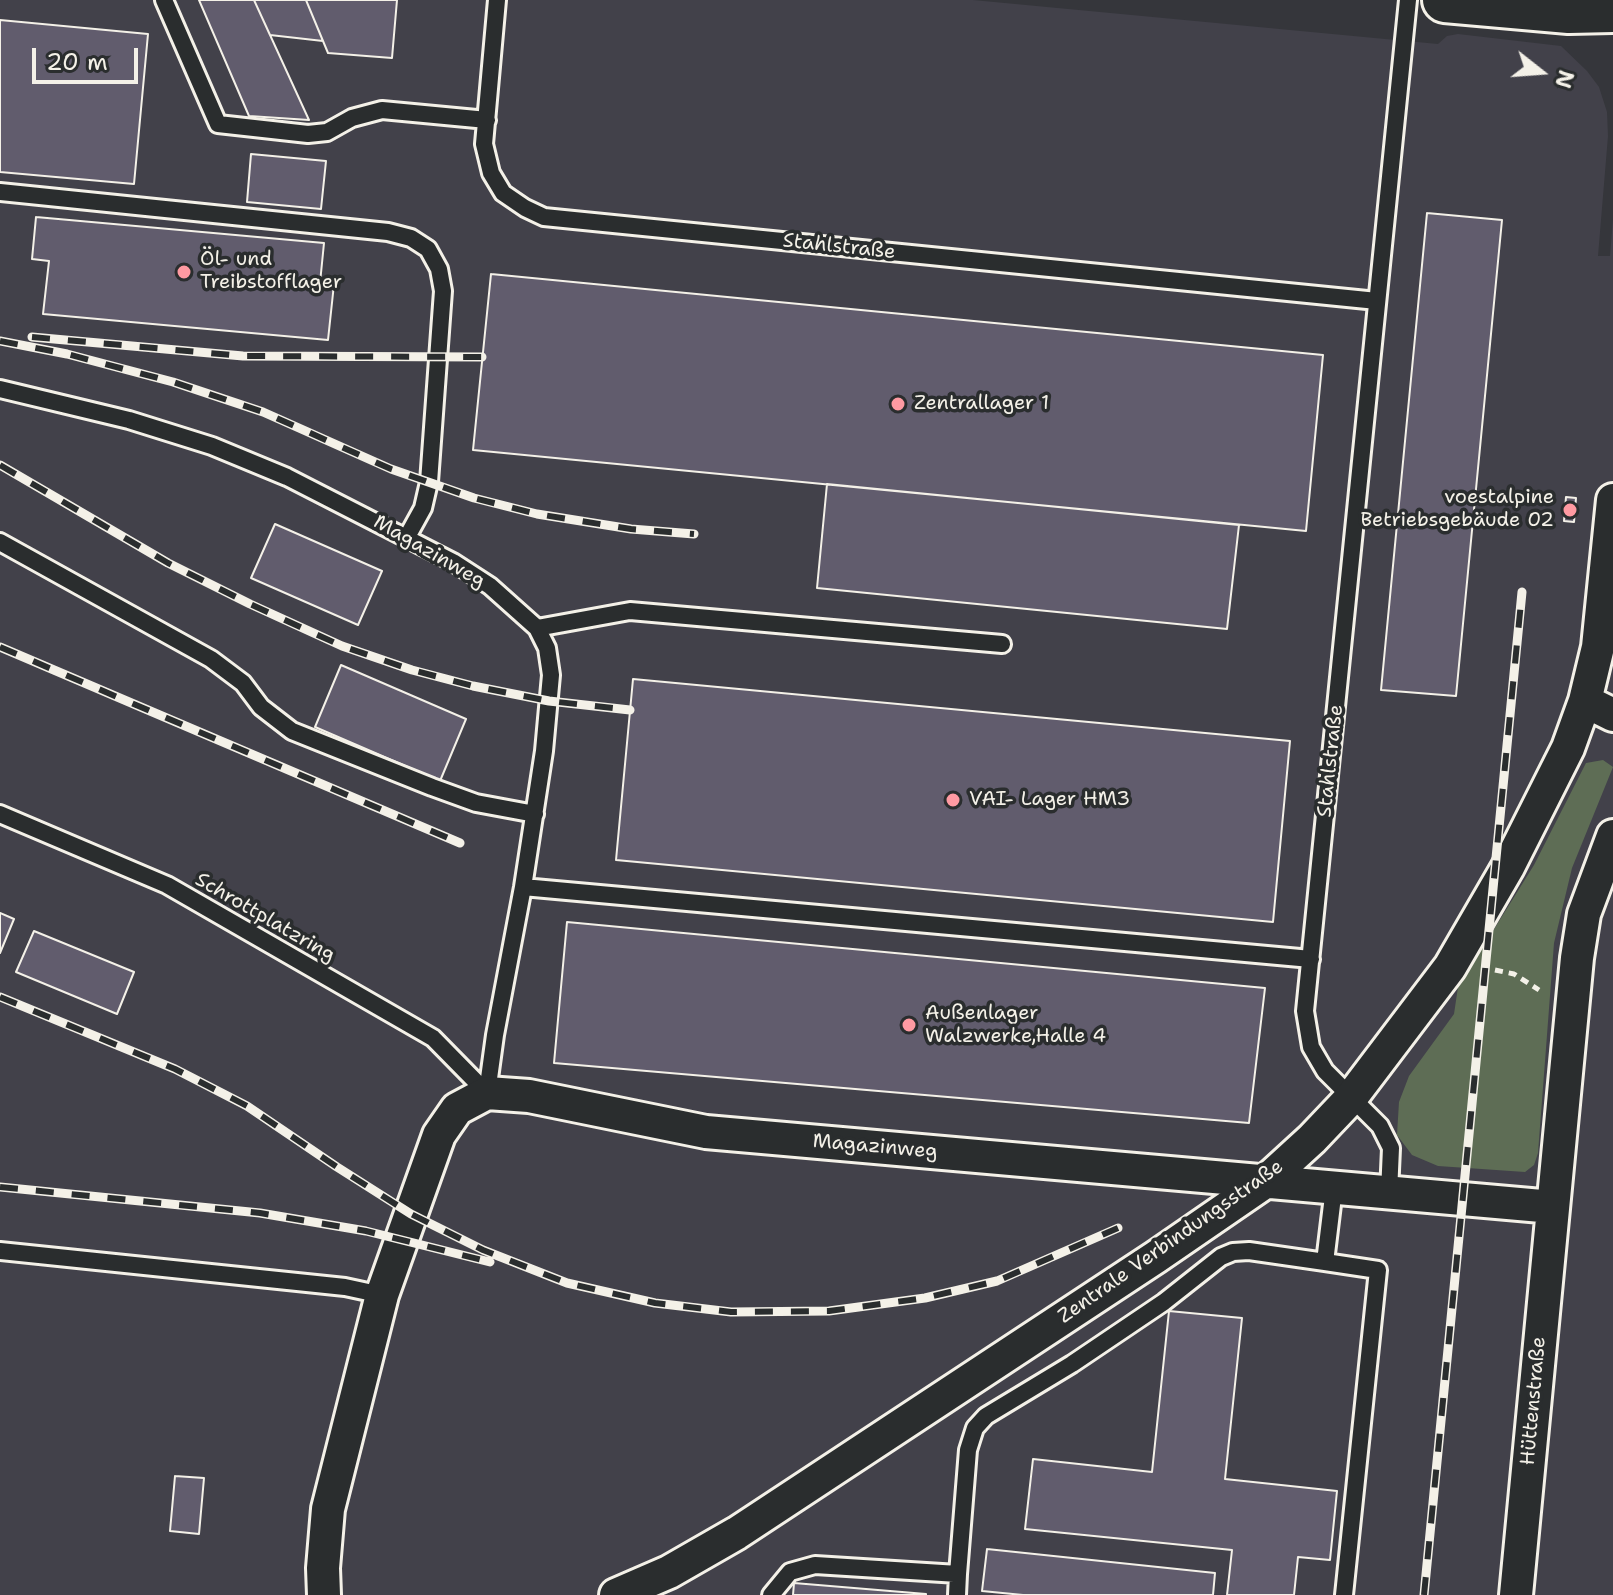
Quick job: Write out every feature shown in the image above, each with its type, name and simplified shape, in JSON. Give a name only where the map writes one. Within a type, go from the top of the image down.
[{"type":"street","points":[[1445,0],[1569,11],[1613,10]]},
{"type":"street","name":"Zentrale Verbindungsstraße","points":[[616,1595],[669,1572],[772,1510],[1265,1182],[1350,1099],[1450,967],[1548,790],[1599,708],[1598,647],[1613,500]]},
{"type":"street","name":"Hüttenstraße","points":[[1516,1595],[1581,929],[1613,836]]},
{"type":"street","points":[[324,1595],[328,1509],[382,1295],[439,1135],[457,1109],[487,1093]]},
{"type":"street","name":"Magazinweg","points":[[487,1093],[529,1096],[706,1132],[1265,1182]]},
{"type":"street","points":[[1265,1182],[1553,1207]]},
{"type":"lane","points":[[164,0],[218,124],[308,134],[327,132],[352,118],[382,110],[487,120]]},
{"type":"lane","name":"Stahlstraße","points":[[497,0],[484,144],[491,173],[503,193],[544,217],[1377,301]]},
{"type":"lane","name":"Stahlstraße","points":[[1389,1193],[1391,1148],[1380,1126],[1325,1071],[1311,1047],[1305,1011],[1408,0]]},
{"type":"lane","points":[[0,192],[388,232],[411,238],[428,249],[439,269],[443,291],[429,482],[423,508],[407,537]]},
{"type":"lane","name":"Magazinweg","points":[[0,389],[129,420],[212,446],[287,477],[453,562],[490,586],[537,628],[547,648],[551,675],[535,814],[487,1093]]},
{"type":"lane","points":[[0,542],[211,659],[243,683],[261,707],[292,731],[476,803],[535,814]]},
{"type":"lane","points":[[537,628],[630,611],[1002,644]]},
{"type":"lane","name":"Schrottplatzring","points":[[0,814],[167,885],[433,1038],[487,1093]]},
{"type":"lane","points":[[523,887],[1311,959]]},
{"type":"lane","points":[[1325,1262],[1334,1188]]},
{"type":"lane","points":[[0,1251],[331,1286],[382,1295]]},
{"type":"lane","points":[[957,1595],[968,1450],[975,1428],[986,1416],[1164,1302],[1221,1257],[1249,1251],[1378,1270],[1344,1595]]},
{"type":"lane","points":[[771,1595],[790,1572],[815,1565],[958,1574]]},
{"type":"path","points":[[1495,970],[1514,974],[1539,990]]},
{"type":"shaded area","points":[[0,0],[973,0],[1438,44],[1447,36],[1458,34],[1561,46],[1587,71],[1599,87],[1607,112],[1608,136],[1598,256],[1610,256],[1613,219],[1613,1595],[0,1595]]},
{"type":"green space","points":[[1603,760],[1613,767],[1572,868],[1554,943],[1538,1153],[1534,1165],[1525,1172],[1438,1166],[1412,1155],[1397,1135],[1399,1102],[1409,1076],[1454,1014],[1458,987],[1534,865],[1586,763]]},
{"type":"building","points":[[199,0],[254,0],[309,120],[249,116]]},
{"type":"building","points":[[254,0],[306,0],[323,41],[270,35]]},
{"type":"building","points":[[306,0],[397,0],[392,58],[328,53]]},
{"type":"building","points":[[0,20],[148,34],[134,184],[0,172]]},
{"type":"building","points":[[251,154],[326,161],[321,209],[247,202]]},
{"type":"building","points":[[1427,213],[1502,220],[1456,696],[1381,690]]},
{"type":"building","name":"Öl- und Treibstofflager","points":[[36,217],[324,243],[320,283],[334,284],[328,340],[43,314],[49,261],[32,259]]},
{"type":"building","name":"Zentrallager 1","points":[[491,274],[1323,355],[1306,531],[473,450]]},
{"type":"building","points":[[827,484],[1239,525],[1227,629],[817,588]]},
{"type":"building","name":"voestalpine Betriebsgebäude 02","points":[[1566,497],[1576,498],[1574,522],[1564,521]]},
{"type":"building","points":[[275,524],[382,571],[358,625],[251,578]]},
{"type":"building","points":[[341,665],[466,719],[440,781],[315,727]]},
{"type":"building","name":"VAI- Lager HM3","points":[[633,679],[1290,741],[1273,922],[616,860]]},
{"type":"building","points":[[0,913],[14,919],[0,953]]},
{"type":"building","name":"Außenlager Walzwerke,Halle 4","points":[[567,922],[1265,988],[1249,1123],[554,1063]]},
{"type":"building","points":[[34,931],[134,972],[117,1014],[16,972]]},
{"type":"building","points":[[1169,1311],[1242,1318],[1225,1479],[1337,1491],[1330,1560],[1298,1557],[1294,1595],[1227,1595],[1232,1550],[1025,1529],[1033,1459],[1152,1472]]},
{"type":"building","points":[[175,1476],[204,1478],[199,1534],[170,1531]]},
{"type":"building","points":[[987,1549],[1215,1573],[1213,1595],[1023,1595],[982,1591]]},
{"type":"building","points":[[794,1583],[926,1594],[926,1595],[793,1595]]},
{"type":"railway","points":[[32,337],[243,356],[482,357]]},
{"type":"railway","points":[[0,341],[67,354],[173,382],[263,412],[391,469],[474,498],[537,514],[631,529],[694,534]]},
{"type":"railway","points":[[0,465],[168,563],[342,646],[412,670],[473,686],[549,701],[630,710]]},
{"type":"railway","points":[[1424,1595],[1522,592]]},
{"type":"railway","points":[[0,647],[460,843]]},
{"type":"railway","points":[[0,997],[175,1069],[247,1106],[411,1214],[483,1250],[567,1283],[655,1303],[731,1312],[829,1311],[925,1298],[997,1281],[1118,1228]]},
{"type":"railway","points":[[0,1187],[260,1213],[366,1231],[490,1262]]},
{"type":"place","name":"Öl- und Treibstofflager","points":[[184,272]]},
{"type":"place","name":"Zentrallager 1","points":[[898,404]]},
{"type":"place","name":"voestalpine Betriebsgebäude 02","points":[[1570,510]]},
{"type":"place","name":"VAI- Lager HM3","points":[[953,800]]},
{"type":"place","name":"Außenlager Walzwerke,Halle 4","points":[[909,1025]]}]
